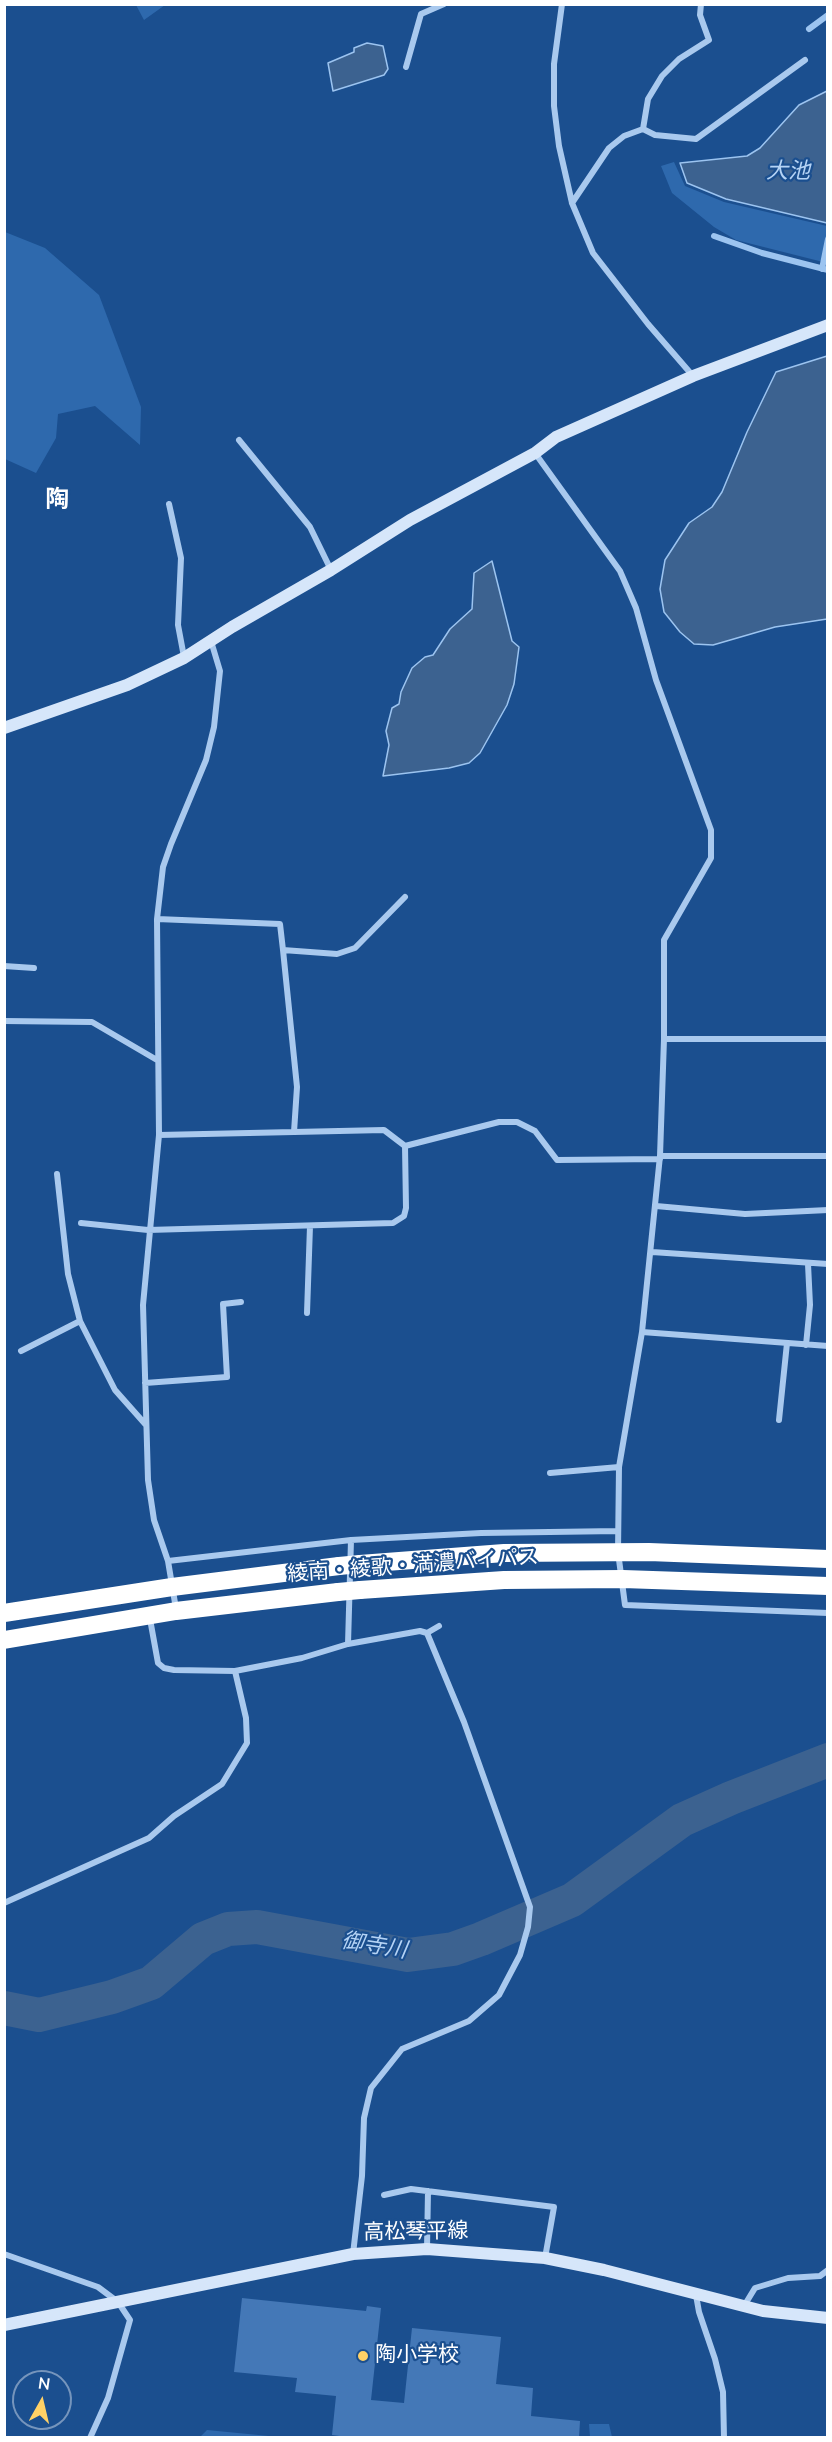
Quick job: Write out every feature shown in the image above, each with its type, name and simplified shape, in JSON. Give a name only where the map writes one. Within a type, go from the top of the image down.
[{"type":"highway","name":"綾南・綾歌・満濃バイパス","points":[[4,1613],[172,1587],[339,1566],[504,1553],[618,1552],[828,1559]]},
{"type":"highway","name":"綾南・綾歌・満濃バイパス","points":[[4,1641],[176,1611],[338,1592],[504,1580],[623,1579],[828,1586]]},
{"type":"street","points":[[406,67],[421,14],[444,4]]},
{"type":"street","points":[[562,4],[555,64],[554,106],[559,146],[572,203],[592,253],[693,376]]},
{"type":"street","points":[[643,129],[648,99],[662,76],[678,58],[709,40],[700,15],[701,4]]},
{"type":"street","points":[[572,203],[609,148],[624,136],[643,129],[655,135],[696,139],[805,60]]},
{"type":"street","points":[[4,728],[128,685],[184,658],[410,520],[535,453],[556,437],[693,376],[828,325]]},
{"type":"street","points":[[239,440],[310,527],[331,570]]},
{"type":"street","points":[[535,453],[620,571],[636,608],[656,680],[711,830],[711,858],[664,940],[664,1039],[656,1206],[642,1332],[619,1467],[618,1552],[625,1605],[828,1613]]},
{"type":"street","points":[[169,504],[181,558],[178,625],[184,658]]},
{"type":"street","points":[[176,1611],[168,1561],[154,1520],[148,1480],[143,1305],[148,1230],[159,1135],[157,919],[163,867],[206,760],[214,727],[220,671],[211,641]]},
{"type":"street","points":[[283,950],[337,954],[356,948],[405,897]]},
{"type":"street","points":[[157,919],[280,924],[297,1087],[294,1132]]},
{"type":"street","points":[[4,966],[34,968]]},
{"type":"street","points":[[4,1021],[92,1022],[158,1060]]},
{"type":"street","points":[[664,1039],[828,1039]]},
{"type":"street","points":[[405,1146],[499,1122],[517,1122],[535,1131],[557,1160],[828,1156]]},
{"type":"street","points":[[159,1135],[384,1130],[405,1146]]},
{"type":"street","points":[[81,1223],[148,1230],[393,1223],[400,1221],[406,1208],[405,1146]]},
{"type":"street","points":[[57,1174],[68,1275],[80,1321],[115,1390],[147,1425]]},
{"type":"street","points":[[656,1206],[745,1214],[828,1210]]},
{"type":"street","points":[[307,1313],[310,1226]]},
{"type":"street","points":[[652,1252],[828,1264]]},
{"type":"street","points":[[806,1345],[810,1305],[808,1264]]},
{"type":"street","points":[[145,1383],[227,1377],[223,1304],[241,1302]]},
{"type":"street","points":[[21,1351],[80,1321]]},
{"type":"street","points":[[642,1332],[828,1346]]},
{"type":"street","points":[[779,1420],[787,1343]]},
{"type":"street","points":[[550,1473],[619,1467]]},
{"type":"street","points":[[168,1561],[351,1540],[481,1533],[618,1531]]},
{"type":"street","points":[[348,1644],[351,1540]]},
{"type":"street","points":[[150,1615],[158,1663],[164,1668],[235,1671],[302,1658],[348,1644],[420,1631],[427,1633],[439,1626]]},
{"type":"street","points":[[353,2254],[362,2176],[364,2118],[371,2088],[402,2049],[469,2021],[500,1995],[520,1955],[528,1927],[530,1906],[464,1722],[427,1633]]},
{"type":"street","points":[[4,1903],[149,1838],[174,1816],[222,1785],[247,1743],[246,1718],[235,1671]]},
{"type":"street","points":[[384,2195],[411,2189],[554,2207],[545,2258]]},
{"type":"street","points":[[427,2249],[428,2191]]},
{"type":"street","name":"高松琴平線","points":[[4,2325],[353,2254],[427,2249],[545,2258],[604,2270],[744,2306],[773,2312],[828,2318]]},
{"type":"street","points":[[4,2254],[98,2287],[118,2302],[130,2320],[108,2398],[90,2438]]},
{"type":"street","points":[[744,2306],[754,2288],[788,2278],[820,2276],[828,2270]]},
{"type":"street","points":[[696,2295],[723,2392],[724,2438]]},
{"type":"shaded area","points":[[136,5],[165,5],[144,20]]},
{"type":"shaded area","points":[[674,162],[685,186],[724,202],[827,226],[827,263],[736,240],[714,227],[672,193],[661,166]]},
{"type":"shaded area","points":[[5,232],[45,248],[99,295],[141,407],[140,445],[95,406],[58,414],[56,438],[36,473],[5,459]]},
{"type":"shaded area","points":[[589,2424],[609,2424],[612,2437],[590,2437]]},
{"type":"shaded area","points":[[207,2430],[279,2437],[200,2437]]},
{"type":"water","points":[[367,43],[383,46],[388,69],[384,75],[333,91],[328,63],[354,52],[354,48]]},
{"type":"water","name":"大池","points":[[827,91],[827,223],[726,199],[687,183],[680,163],[747,156],[760,148],[799,105]]},
{"type":"water","points":[[827,356],[827,619],[775,627],[713,645],[694,644],[680,632],[664,612],[660,589],[665,560],[689,523],[712,507],[722,492],[747,432],[776,372]]},
{"type":"water","points":[[492,561],[512,641],[519,647],[514,684],[507,705],[480,753],[469,763],[449,768],[383,776],[389,745],[386,731],[392,708],[399,704],[401,692],[412,668],[425,657],[433,655],[450,629],[472,609],[474,573]]},
{"type":"building","points":[[242,2298],[366,2311],[367,2306],[381,2308],[371,2400],[404,2403],[412,2328],[501,2337],[496,2384],[533,2388],[531,2416],[580,2421],[579,2438],[355,2438],[332,2435],[336,2396],[295,2392],[297,2378],[234,2372]]},
{"type":"waterway","points":[[809,29],[828,15]]},
{"type":"waterway","points":[[714,236],[762,253],[828,270]]},
{"type":"waterway","points":[[822,269],[828,239]]},
{"type":"waterway","name":"御寺川","points":[[4,2008],[39,2015],[112,1997],[151,1983],[203,1939],[228,1929],[257,1927],[408,1955],[453,1949],[572,1900],[682,1820],[828,1760]]},
{"type":"place","name":"陶小学校","points":[[363,2356]]},
{"type":"district","name":"陶","points":[[57,501]]}]
